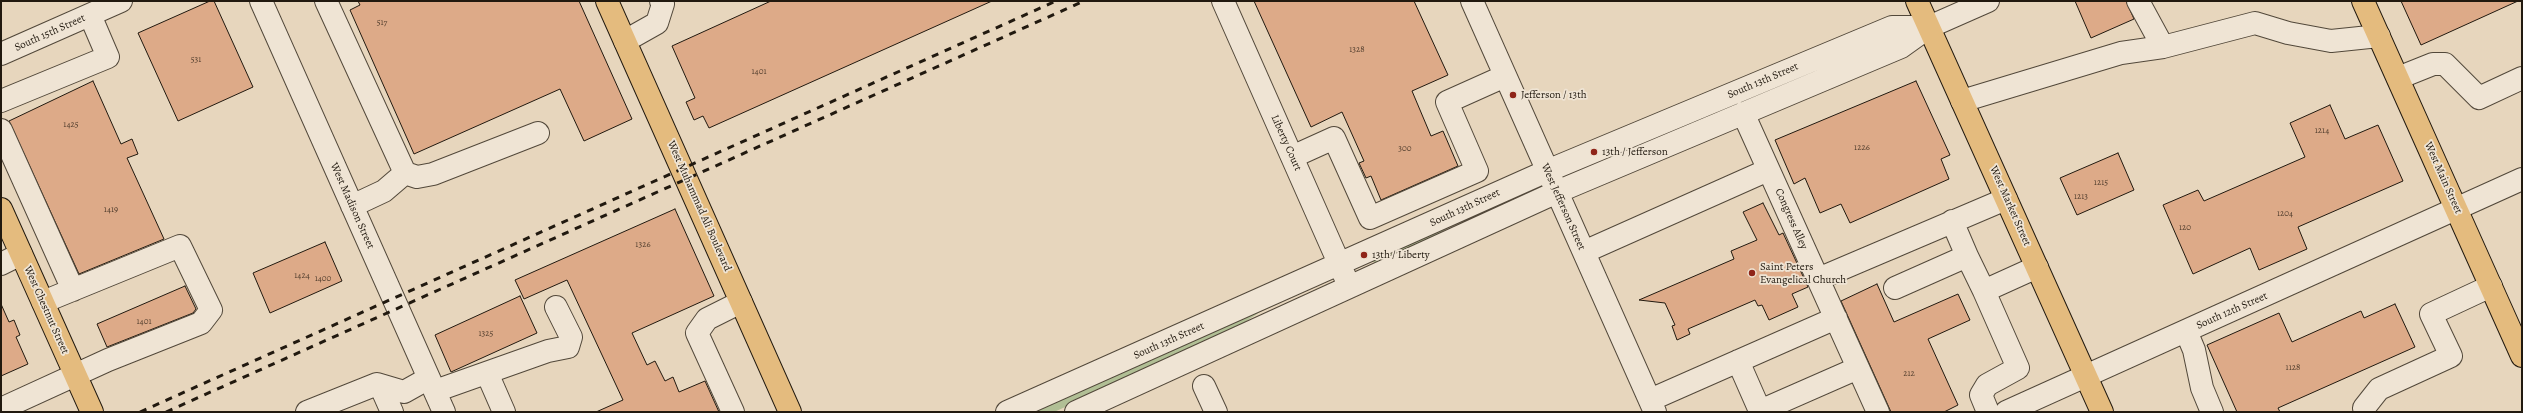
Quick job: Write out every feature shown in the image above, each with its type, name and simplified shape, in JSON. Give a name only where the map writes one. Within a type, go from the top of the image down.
[{"type":"main road","name":"West Muhammad Ali Boulevard","points":[[607,1],[790,412]]},
{"type":"main road","name":"West Market Street","points":[[1917,1],[2102,412]]},
{"type":"main road","name":"West Main Street","points":[[2363,1],[2522,356]]},
{"type":"main road","name":"West Chestnut Street","points":[[1,209],[92,412]]},
{"type":"street","name":"South 15th Street","points":[[1,54],[121,1]]},
{"type":"street","name":"West Madison Street","points":[[261,1],[444,412]]},
{"type":"street","points":[[326,1],[405,173],[417,177],[433,174],[538,133]]},
{"type":"street","points":[[625,41],[657,23],[663,4],[661,1]]},
{"type":"street","name":"Liberty Court","points":[[1223,1],[1349,285]]},
{"type":"street","name":"West Jefferson Street","points":[[1472,1],[1653,406]]},
{"type":"street","name":"South 13th Street","points":[[1076,412],[1349,285],[1557,192],[1901,46],[1929,27],[1988,1]]},
{"type":"street","points":[[2138,1],[2163,47]]},
{"type":"street","points":[[1,101],[108,57],[90,15]]},
{"type":"street","points":[[1962,101],[2121,53],[2163,47],[2255,23],[2288,33],[2331,41],[2379,36]]},
{"type":"street","name":"South 13th Street","points":[[1007,412],[1340,265],[1547,171],[1892,27],[1929,27]]},
{"type":"street","points":[[2398,78],[2432,64],[2445,64],[2479,98],[2522,78]]},
{"type":"street","points":[[1292,157],[1334,138],[1370,218],[1477,171],[1447,102],[1505,76]]},
{"type":"street","name":"Congress Alley","points":[[1743,113],[1878,412]]},
{"type":"street","points":[[1,130],[73,290]]},
{"type":"street","points":[[1584,252],[1768,170]]},
{"type":"street","points":[[352,206],[384,192],[405,173]]},
{"type":"street","name":"South 12th Street","points":[[2006,412],[2522,179]]},
{"type":"street","points":[[1818,280],[2006,199]]},
{"type":"street","points":[[1952,221],[2018,368],[1987,385],[1981,395],[1988,412]]},
{"type":"street","points":[[1,409],[75,374],[201,323],[211,310],[180,246],[43,302]]},
{"type":"street","points":[[1,264],[21,254]]},
{"type":"street","points":[[1895,288],[1967,256]]},
{"type":"street","points":[[1984,291],[2037,267]]},
{"type":"street","points":[[2362,410],[2379,389],[2451,356],[2431,314],[2491,286]]},
{"type":"street","points":[[732,412],[697,333],[707,319],[741,302]]},
{"type":"street","points":[[307,412],[377,384],[404,392],[487,373],[548,351],[568,347],[571,337],[556,306]]},
{"type":"street","points":[[1653,406],[1738,361],[1836,318]]},
{"type":"street","points":[[2186,331],[2194,350],[2202,388],[2212,412]]},
{"type":"street","points":[[1738,361],[1760,411],[1858,368]]},
{"type":"street","points":[[487,373],[504,412]]},
{"type":"street","points":[[380,385],[392,412]]},
{"type":"street","points":[[1204,386],[1216,412]]},
{"type":"green space","points":[[1455,223],[1419,247],[1382,265],[1371,261]]},
{"type":"green space","points":[[1321,284],[1260,312],[1224,336],[1054,412],[1029,412]]},
{"type":"building","points":[[210,1],[214,1],[253,87],[178,121],[138,33]]},
{"type":"building","points":[[358,1],[579,1],[632,119],[584,141],[560,89],[414,154],[350,10],[360,5]]},
{"type":"building","points":[[771,1],[992,1],[709,128],[703,116],[694,120],[686,102],[695,98],[672,46]]},
{"type":"building","points":[[1254,1],[1414,1],[1448,75],[1412,91],[1431,136],[1443,131],[1458,166],[1381,200],[1371,176],[1366,178],[1359,163],[1364,161],[1342,112],[1311,127]]},
{"type":"building","points":[[2075,1],[2126,1],[2134,19],[2091,38]]},
{"type":"building","points":[[2401,1],[2518,1],[2421,45]]},
{"type":"building","points":[[93,81],[121,144],[132,139],[138,154],[127,158],[164,239],[79,274],[9,121]]},
{"type":"building","points":[[1916,81],[1950,155],[1941,159],[1949,179],[1850,223],[1841,204],[1820,213],[1805,178],[1794,184],[1775,140]]},
{"type":"building","points":[[2330,105],[2345,139],[2378,125],[2403,181],[2298,227],[2307,249],[2259,270],[2250,248],[2193,274],[2163,205],[2198,190],[2204,201],[2305,157],[2290,123]]},
{"type":"building","points":[[2118,153],[2134,190],[2077,215],[2060,178]]},
{"type":"building","name":"Saint Peters Evangelical Church","points":[[1763,203],[1779,235],[1783,233],[1808,287],[1792,294],[1798,307],[1769,320],[1762,305],[1758,306],[1755,300],[1688,329],[1690,334],[1677,340],[1672,326],[1675,325],[1665,303],[1639,300],[1734,259],[1731,251],[1757,240],[1743,212]]},
{"type":"building","points":[[675,209],[714,296],[632,333],[647,365],[655,361],[665,381],[673,377],[679,392],[705,381],[719,412],[596,412],[623,400],[567,280],[524,299],[515,280]]},
{"type":"building","points":[[325,242],[342,281],[270,313],[253,273]]},
{"type":"building","points":[[1877,284],[1894,322],[1958,294],[1970,320],[1928,339],[1958,405],[1944,412],[1891,412],[1841,301]]},
{"type":"building","points":[[185,286],[196,309],[193,313],[107,347],[97,324]]},
{"type":"building","points":[[520,296],[537,333],[451,372],[435,335]]},
{"type":"building","points":[[1,304],[9,322],[14,320],[20,335],[16,337],[28,364],[1,376]]},
{"type":"building","points":[[2395,304],[2415,347],[2278,408],[2280,412],[2237,412],[2207,345],[2279,313],[2292,342],[2361,311],[2364,318]]},
{"type":"railway","points":[[140,412],[1056,1]]},
{"type":"railway","points":[[166,412],[1084,1]]},
{"type":"place","name":"Jefferson / 13th","points":[[1513,95]]},
{"type":"place","name":"13th / Jefferson","points":[[1594,152]]},
{"type":"place","name":"13th / Liberty","points":[[1364,255]]},
{"type":"place","name":"Saint Peters Evangelical Church","points":[[1752,273]]}]
